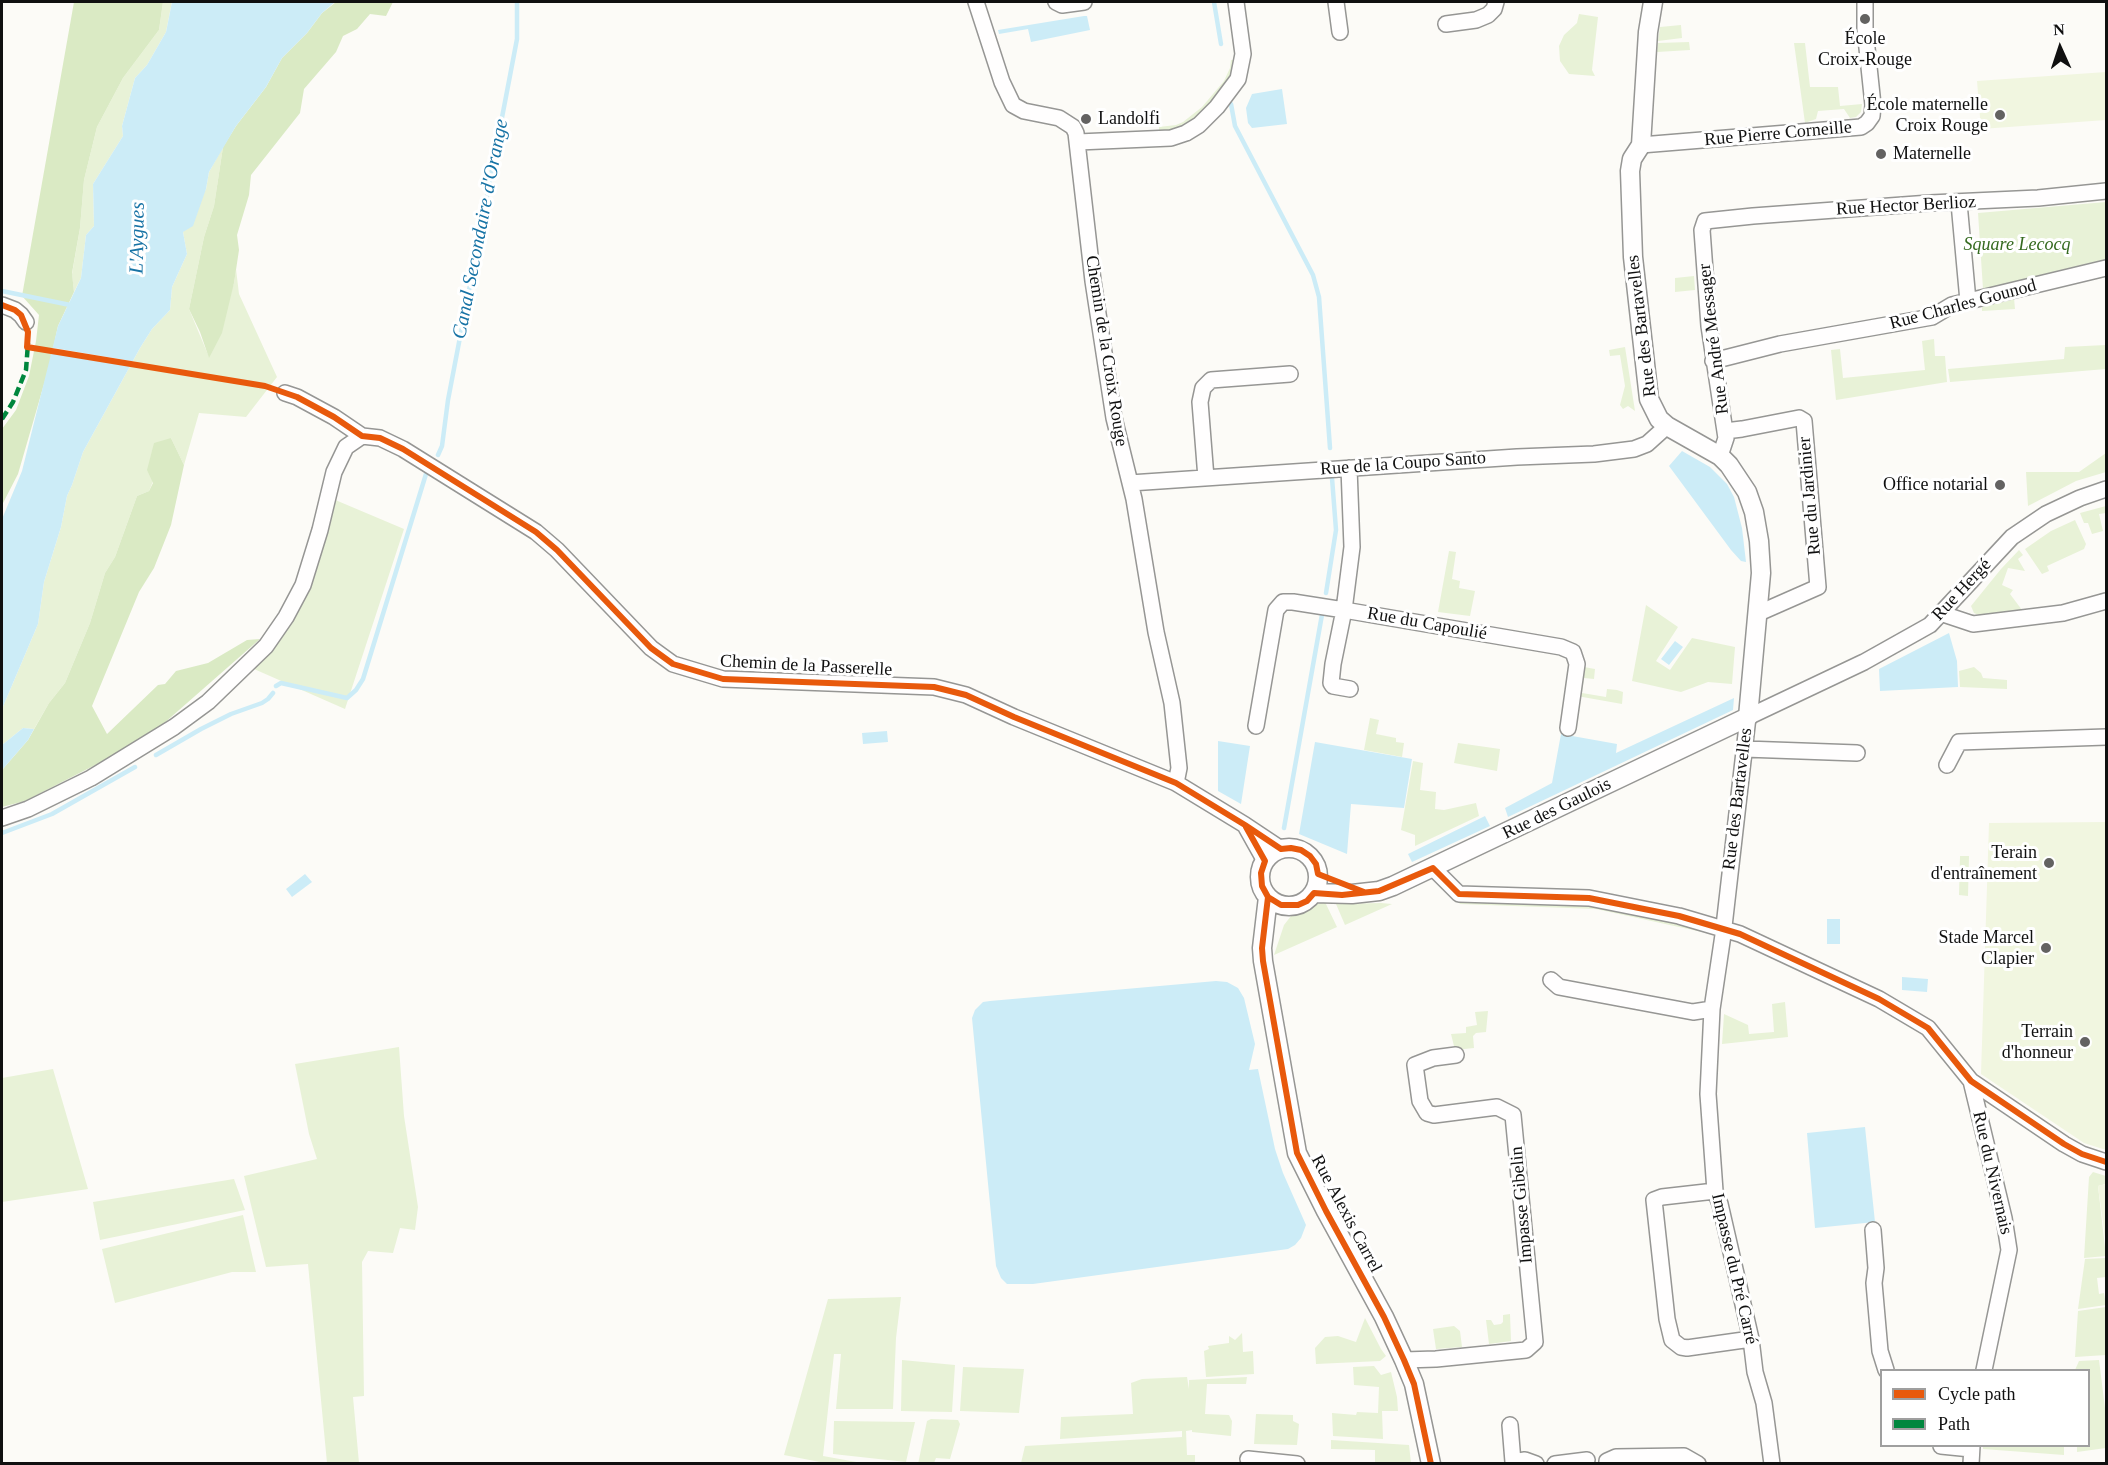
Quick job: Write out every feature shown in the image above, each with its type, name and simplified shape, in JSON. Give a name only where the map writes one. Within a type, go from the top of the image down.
[{"type":"street","name":"Chemin de la Croix Rouge","points":[[976,2],[1002,82],[1013,105],[1024,111],[1059,118],[1068,123],[1073,127],[1078,142],[1099,324],[1114,418],[1130,483],[1156,632],[1172,703],[1179,768],[1176,783]]},
{"type":"street","points":[[1056,2],[1062,4],[1084,2]]},
{"type":"street","points":[[1078,142],[1172,138],[1199,125],[1217,107],[1238,79],[1243,54],[1236,2]]},
{"type":"street","points":[[1336,2],[1340,32]]},
{"type":"street","points":[[1446,24],[1476,20],[1488,15],[1494,9],[1496,2]]},
{"type":"street","name":"Rue des Bartavelles","points":[[1653,2],[1648,32],[1641,145],[1632,159],[1630,171],[1632,257],[1649,399],[1659,419],[1667,426],[1720,456],[1739,478],[1754,512],[1761,573],[1745,749],[1724,929]]},
{"type":"street","name":"Rue Pierre Corneille","points":[[1641,145],[1861,127],[1872,116],[1873,105],[1865,4]]},
{"type":"street","name":"Rue Hector Berlioz","points":[[1705,221],[1826,210],[2038,198],[2106,191]]},
{"type":"street","points":[[1959,203],[1968,301]]},
{"type":"street","name":"Rue André Messager","points":[[1705,221],[1702,230],[1708,326],[1726,438],[1720,456]]},
{"type":"street","name":"Rue Charles Gounod","points":[[1713,361],[1780,344],[1932,317],[1952,305],[2106,268]]},
{"type":"street","points":[[2,305],[15,310],[26,322]]},
{"type":"street","points":[[1206,478],[1200,402],[1203,388],[1211,380],[1290,374]]},
{"type":"street","name":"Chemin de la Passerelle","points":[[285,393],[334,417],[362,436],[380,438],[403,449],[536,532],[557,550],[651,648],[673,664],[723,679],[934,687],[966,695],[1176,783],[1281,849],[1301,850],[1316,864],[1318,874]]},
{"type":"street","name":"Rue du Jardinier","points":[[1725,431],[1798,418],[1804,421],[1818,587],[1759,613]]},
{"type":"street","name":"Rue de la Coupo Santo","points":[[1130,483],[1568,454],[1581,455],[1634,449],[1647,444],[1667,426]]},
{"type":"street","points":[[2,818],[28,809],[91,778],[158,738],[208,702],[266,646],[286,618],[303,585],[320,530],[334,472],[346,447],[362,436]]},
{"type":"street","name":"Rue du Capoulié","points":[[1349,468],[1352,547],[1344,610],[1561,647],[1573,652],[1577,664],[1568,728]]},
{"type":"street","name":"Rue Hergé","points":[[1748,717],[1892,648],[1930,625],[2012,537],[2046,514],[2106,489]]},
{"type":"street","points":[[1940,613],[1973,624],[2063,613],[2106,601]]},
{"type":"street","points":[[1256,726],[1279,605],[1283,602],[1344,610],[1331,683],[1333,686],[1350,689]]},
{"type":"street","name":"Rue des Gaulois","points":[[1364,892],[1379,891],[1394,886],[1434,868],[1748,717]]},
{"type":"street","points":[[1947,765],[1959,742],[2106,736]]},
{"type":"street","points":[[1745,749],[1857,753]]},
{"type":"street","name":"Chemin de la Passerelle","points":[[1245,825],[1265,861]]},
{"type":"street","points":[[1281,849],[1265,861],[1260,879],[1268,897],[1281,905],[1298,905],[1307,901],[1318,884],[1318,874],[1364,892]]},
{"type":"street","points":[[1434,868],[1459,894],[1589,898],[1638,907],[1740,934],[1879,999],[1928,1028],[1971,1082],[2064,1144],[2082,1154],[2106,1162]]},
{"type":"street","points":[[1314,893],[1342,895],[1364,892]]},
{"type":"street","name":"Rue Alexis Carrel","points":[[1268,897],[1262,948],[1265,978],[1297,1153],[1404,1359],[1414,1384],[1431,1464]]},
{"type":"street","points":[[1264,938],[1288,906]]},
{"type":"street","name":"Impasse du Pré Carré","points":[[1724,929],[1712,1009],[1708,1094],[1715,1191],[1751,1339],[1754,1364],[1764,1403],[1772,1464]]},
{"type":"street","points":[[1551,980],[1559,987],[1694,1012],[1712,1009]]},
{"type":"street","name":"Impasse Gibelin","points":[[1404,1359],[1436,1359],[1526,1350],[1535,1342],[1513,1115],[1497,1107],[1434,1115],[1427,1113],[1420,1101],[1415,1065],[1433,1058],[1456,1055]]},
{"type":"street","name":"Rue du Nivernais","points":[[1971,1082],[2004,1218],[2008,1250],[1984,1369]]},
{"type":"street","points":[[1715,1191],[1662,1197],[1654,1200],[1667,1318],[1672,1340],[1681,1347],[1687,1348],[1751,1339]]},
{"type":"street","points":[[1874,1230],[1876,1268],[1874,1283],[1880,1351],[1885,1369]]},
{"type":"street","points":[[1510,1425],[1513,1462],[1525,1460],[1536,1464]]},
{"type":"street","points":[[1945,1447],[1972,1453]]},
{"type":"street","points":[[1607,1464],[1607,1461],[1616,1457],[1684,1456],[1698,1464]]},
{"type":"street","points":[[1248,1459],[1297,1464]]},
{"type":"street","points":[[1555,1464],[1587,1460]]},
{"type":"green space","points":[[74,2],[163,2],[159,30],[123,78],[97,127],[84,180],[80,228],[72,273],[74,292],[58,326],[49,367],[18,474],[2,505],[2,429],[16,410],[29,376],[36,341],[39,315],[22,296]]},
{"type":"green space","points":[[163,2],[172,2],[166,32],[147,65],[135,78],[122,126],[123,136],[93,184],[94,226],[86,235],[81,278],[74,292],[72,274],[80,228],[84,180],[97,127],[123,78],[159,30]]},
{"type":"green space","points":[[336,2],[393,2],[386,16],[370,14],[357,29],[343,36],[336,52],[304,89],[300,113],[251,175],[249,195],[237,235],[239,250],[234,283],[222,333],[209,358],[189,309],[204,237],[214,206],[223,147],[266,87],[282,58],[307,33],[322,13]]},
{"type":"green space","points":[[1579,14],[1598,17],[1592,70],[1595,76],[1569,74],[1560,61],[1559,46],[1564,35],[1577,23]]},
{"type":"green space","points":[[1681,25],[1682,38],[1658,41],[1660,27]]},
{"type":"green space","points":[[1689,42],[1690,50],[1657,52],[1658,43]]},
{"type":"green space","points":[[1794,43],[1805,43],[1810,87],[1838,87],[1840,106],[1862,104],[1861,112],[1856,117],[1850,118],[1844,109],[1818,111],[1816,119],[1805,123]]},
{"type":"green space","points":[[1231,60],[1238,60],[1235,73],[1210,107],[1185,127],[1159,133],[1159,127],[1183,122],[1202,107],[1224,81]]},
{"type":"green space","points":[[2106,72],[2106,120],[1981,129],[1977,81]]},
{"type":"green space","points":[[223,147],[214,206],[204,237],[189,309],[209,357],[234,283],[236,269],[239,294],[277,377],[246,417],[199,413],[184,465],[171,438],[149,491],[137,496],[115,557],[105,573],[90,623],[65,683],[49,703],[34,729],[23,728],[2,745],[2,709],[38,624],[44,582],[61,527],[67,496],[83,452],[140,348],[152,329],[170,310],[172,287],[187,254],[183,232],[206,189],[209,172]]},
{"type":"green space","name":"Square Lecocq","points":[[2106,202],[2106,259],[1983,289],[1978,213]]},
{"type":"green space","points":[[1694,276],[1695,290],[1675,292],[1675,278]]},
{"type":"green space","points":[[2014,298],[2015,309],[1982,311],[1982,306]]},
{"type":"green space","points":[[1934,339],[1935,356],[1945,356],[1947,382],[1836,400],[1831,350],[1840,349],[1843,378],[1925,370],[1922,341]]},
{"type":"green space","points":[[2106,345],[2106,369],[1950,382],[1948,369],[2064,359],[2065,347]]},
{"type":"green space","points":[[1625,347],[1635,411],[1628,406],[1623,409],[1620,405],[1625,386],[1620,355],[1610,356],[1609,350]]},
{"type":"green space","points":[[171,438],[184,465],[171,525],[154,568],[139,592],[92,706],[107,734],[158,685],[165,684],[176,671],[208,663],[247,640],[260,639],[146,739],[25,801],[2,807],[2,770],[28,740],[49,703],[65,683],[90,623],[105,573],[115,557],[137,496],[149,491],[153,483],[147,470],[154,443]]},
{"type":"green space","points":[[2106,453],[2106,472],[2076,481],[2028,506],[2026,472],[2079,472]]},
{"type":"green space","points":[[333,499],[404,529],[345,709],[254,669],[303,602]]},
{"type":"green space","points":[[2106,506],[2106,513],[2099,514],[2103,531],[2092,534],[2088,523],[2084,523],[2080,513]]},
{"type":"green space","points":[[2075,520],[2086,544],[2084,549],[2047,566],[2049,571],[2042,574],[2025,549],[2051,531]]},
{"type":"green space","points":[[2019,550],[2023,555],[2018,559],[2025,571],[2008,568],[2002,585],[2013,590],[2010,594],[2022,610],[1979,615],[1974,613],[1971,606]]},
{"type":"green space","points":[[1449,551],[1456,552],[1452,579],[1460,581],[1459,588],[1475,591],[1470,616],[1438,612]]},
{"type":"green space","points":[[1646,605],[1678,627],[1656,661],[1670,670],[1692,638],[1735,647],[1732,684],[1708,682],[1681,692],[1632,681]]},
{"type":"green space","points":[[1584,667],[1595,669],[1594,679],[1584,678],[1582,693],[1606,697],[1607,689],[1617,690],[1623,692],[1622,704],[1577,696]]},
{"type":"green space","points":[[1974,667],[1983,678],[2007,680],[2007,689],[1960,687],[1959,671]]},
{"type":"green space","points":[[1370,718],[1379,720],[1376,734],[1396,738],[1396,742],[1404,743],[1402,757],[1364,750]]},
{"type":"green space","points":[[1458,743],[1500,749],[1497,771],[1454,763]]},
{"type":"green space","points":[[1413,761],[1423,763],[1420,790],[1436,792],[1435,809],[1444,810],[1476,803],[1479,816],[1415,846],[1415,835],[1401,830]]},
{"type":"green space","name":"Stade Marcel Clapier","points":[[2106,822],[2106,1150],[2084,1143],[1981,1074],[1989,823]]},
{"type":"green space","points":[[1960,856],[1969,856],[1968,896],[1959,895]]},
{"type":"green space","points":[[1462,901],[1561,901],[1703,926],[1702,932],[1596,909],[1459,904]]},
{"type":"green space","points":[[1325,902],[1337,927],[1274,955],[1284,925],[1291,916]]},
{"type":"green space","points":[[1336,904],[1392,904],[1345,925]]},
{"type":"green space","points":[[1785,1002],[1788,1037],[1722,1044],[1724,1014],[1748,1025],[1749,1034],[1774,1032],[1772,1004]]},
{"type":"green space","points":[[1488,1011],[1486,1032],[1476,1033],[1473,1036],[1474,1048],[1455,1050],[1451,1034],[1466,1033],[1466,1027],[1477,1025],[1475,1012]]},
{"type":"green space","points":[[399,1047],[404,1116],[418,1207],[415,1230],[400,1228],[393,1253],[368,1251],[362,1262],[364,1396],[353,1397],[359,1463],[327,1463],[308,1264],[266,1267],[244,1176],[317,1159],[309,1134],[295,1064]]},
{"type":"green space","points":[[53,1069],[88,1189],[2,1202],[2,1078]]},
{"type":"green space","points":[[2093,1172],[2106,1176],[2106,1184],[2098,1186],[2106,1256],[2084,1258],[2089,1177]]},
{"type":"green space","points":[[234,1179],[245,1210],[100,1240],[93,1202]]},
{"type":"green space","points":[[2106,1184],[2106,1246],[2098,1186]]},
{"type":"green space","points":[[243,1215],[256,1272],[232,1272],[115,1303],[102,1249]]},
{"type":"green space","points":[[2106,1258],[2106,1277],[2097,1278],[2099,1294],[2104,1293],[2106,1305],[2078,1309],[2085,1259]]},
{"type":"green space","points":[[901,1297],[896,1338],[893,1409],[836,1409],[841,1354],[834,1354],[823,1456],[862,1463],[825,1463],[784,1455],[828,1299]]},
{"type":"green space","points":[[2106,1307],[2106,1355],[2075,1357],[2078,1311]]},
{"type":"green space","points":[[1510,1314],[1511,1341],[1489,1344],[1486,1320],[1491,1320],[1494,1325],[1501,1324],[1503,1315]]},
{"type":"green space","points":[[1365,1318],[1386,1356],[1380,1361],[1316,1364],[1315,1348],[1325,1337],[1338,1336],[1356,1342]]},
{"type":"green space","points":[[1454,1326],[1460,1331],[1462,1347],[1436,1349],[1433,1329]]},
{"type":"green space","points":[[1242,1333],[1243,1352],[1253,1351],[1254,1374],[1206,1377],[1204,1351],[1209,1349],[1208,1346],[1229,1343],[1229,1336],[1235,1340]]},
{"type":"green space","points":[[902,1360],[955,1365],[952,1412],[901,1411]]},
{"type":"green space","points":[[2099,1360],[2106,1416],[2106,1448],[2077,1452],[2077,1447],[2090,1447],[2090,1369],[2075,1369],[2079,1361]]},
{"type":"green space","points":[[1374,1366],[1381,1375],[1391,1372],[1397,1397],[1398,1411],[1382,1411],[1383,1439],[1333,1436],[1332,1413],[1356,1415],[1357,1412],[1378,1413],[1379,1387],[1354,1385],[1353,1367]]},
{"type":"green space","points":[[963,1367],[1024,1369],[1019,1413],[960,1411]]},
{"type":"green space","points":[[1187,1377],[1189,1389],[1189,1380],[1247,1377],[1246,1384],[1207,1384],[1205,1414],[1229,1415],[1232,1421],[1231,1436],[1186,1431],[1187,1455],[1195,1455],[1195,1463],[1021,1463],[1025,1446],[1182,1437],[1182,1431],[1060,1439],[1061,1417],[1133,1414],[1131,1383],[1142,1379]]},
{"type":"green space","points":[[1256,1414],[1293,1415],[1293,1421],[1299,1424],[1297,1445],[1254,1444]]},
{"type":"green space","points":[[931,1419],[958,1420],[960,1424],[950,1459],[936,1458],[934,1463],[918,1464],[927,1421]]},
{"type":"green space","points":[[834,1421],[915,1422],[906,1462],[833,1454]]},
{"type":"green space","points":[[1331,1440],[1409,1445],[1411,1463],[1375,1463],[1375,1450],[1331,1449]]},
{"type":"green space","points":[[1983,1447],[2064,1447],[2064,1455],[1983,1449]]},
{"type":"water","name":"L'Aygues","points":[[172,2],[335,2],[322,13],[307,33],[282,58],[266,87],[236,126],[209,172],[206,189],[193,226],[183,232],[187,254],[172,287],[170,310],[152,329],[140,348],[83,452],[67,496],[61,527],[44,582],[38,624],[2,709],[2,519],[22,471],[58,326],[81,278],[86,235],[94,226],[93,184],[123,136],[122,126],[135,78],[147,65],[166,32]]},
{"type":"water","points":[[1087,16],[1090,30],[1031,42],[1028,29],[999,34],[998,30]]},
{"type":"water","points":[[1282,89],[1287,124],[1252,128],[1248,123],[1246,108],[1252,94]]},
{"type":"water","points":[[1682,451],[1710,467],[1727,484],[1734,497],[1742,528],[1746,562],[1741,561],[1731,550],[1669,466]]},
{"type":"water","points":[[1949,633],[1957,661],[1958,687],[1880,691],[1879,669]]},
{"type":"water","points":[[1675,641],[1683,647],[1669,665],[1661,659]]},
{"type":"water","points":[[1734,698],[1733,710],[1508,817],[1505,808],[1552,783],[1561,734],[1617,744],[1616,753]]},
{"type":"water","points":[[23,728],[34,729],[28,740],[2,770],[2,745]]},
{"type":"water","points":[[887,731],[888,742],[863,744],[862,733]]},
{"type":"water","points":[[1218,741],[1250,746],[1241,804],[1218,791]]},
{"type":"water","points":[[1315,742],[1412,759],[1404,808],[1351,804],[1347,854],[1299,834]]},
{"type":"water","points":[[1485,816],[1490,826],[1412,862],[1408,854]]},
{"type":"water","points":[[305,874],[312,882],[292,897],[286,889]]},
{"type":"water","points":[[1827,919],[1840,919],[1840,944],[1827,944]]},
{"type":"water","points":[[1902,977],[1928,979],[1927,992],[1902,990]]},
{"type":"water","points":[[1216,981],[1227,982],[1238,988],[1244,998],[1255,1044],[1249,1070],[1258,1069],[1275,1149],[1306,1225],[1301,1238],[1288,1249],[1033,1284],[1007,1284],[1001,1278],[996,1266],[972,1018],[975,1010],[983,1002],[990,1001]]},
{"type":"water","points":[[1865,1127],[1875,1222],[1815,1228],[1807,1133]]},
{"type":"pier","points":[[50,348],[137,362],[134,367],[49,353]]},
{"type":"waterway","name":"Canal Secondaire d'Orange","points":[[438,455],[442,446],[448,400],[517,39],[517,2]]},
{"type":"waterway","points":[[1214,2],[1221,44]]},
{"type":"waterway","points":[[1231,104],[1235,126],[1313,275],[1319,297],[1330,448]]},
{"type":"waterway","points":[[2,291],[75,306]]},
{"type":"waterway","name":"Canal Secondaire d'Orange","points":[[276,686],[281,683],[347,698],[356,690],[363,679],[426,474]]},
{"type":"waterway","points":[[1326,593],[1336,530],[1332,478]]},
{"type":"waterway","points":[[1284,828],[1323,609]]},
{"type":"waterway","name":"Canal Secondaire d'Orange","points":[[156,755],[231,714],[262,703],[273,693]]},
{"type":"waterway","name":"Canal Secondaire d'Orange","points":[[2,833],[52,814],[135,767]]},
{"type":"marked path","points":[[2,419],[13,402],[26,370],[28,343]]},
{"type":"cycle path","points":[[2,305],[21,315],[28,332],[27,347],[265,386],[297,397],[334,417],[362,436],[380,438],[403,449],[536,532],[557,550],[651,648],[673,664],[723,679],[934,687],[966,695],[1176,783],[1281,849],[1301,850],[1316,864],[1318,874],[1364,892]]},
{"type":"cycle path","points":[[1246,827],[1265,861],[1261,873],[1262,886],[1268,897],[1281,905],[1298,905],[1307,901],[1314,893],[1342,895],[1379,891],[1433,868],[1459,894],[1589,898],[1679,916],[1740,934],[1879,999],[1928,1028],[1971,1081],[2064,1144],[2082,1154],[2106,1162]]},
{"type":"cycle path","points":[[1268,897],[1262,948],[1263,961],[1297,1153],[1384,1317],[1404,1360],[1414,1384],[1431,1464]]},
{"type":"place","name":"École Croix-Rouge","points":[[1865,19]]},
{"type":"place","name":"École maternelle Croix Rouge","points":[[2000,115]]},
{"type":"place","name":"Landolfi","points":[[1086,119]]},
{"type":"place","name":"Maternelle","points":[[1881,154]]},
{"type":"place","name":"Office notarial","points":[[2000,485]]},
{"type":"place","name":"Terain d'entraînement","points":[[2049,863]]},
{"type":"place","name":"Stade Marcel Clapier","points":[[2046,948]]},
{"type":"place","name":"Terrain d'honneur","points":[[2085,1042]]}]
